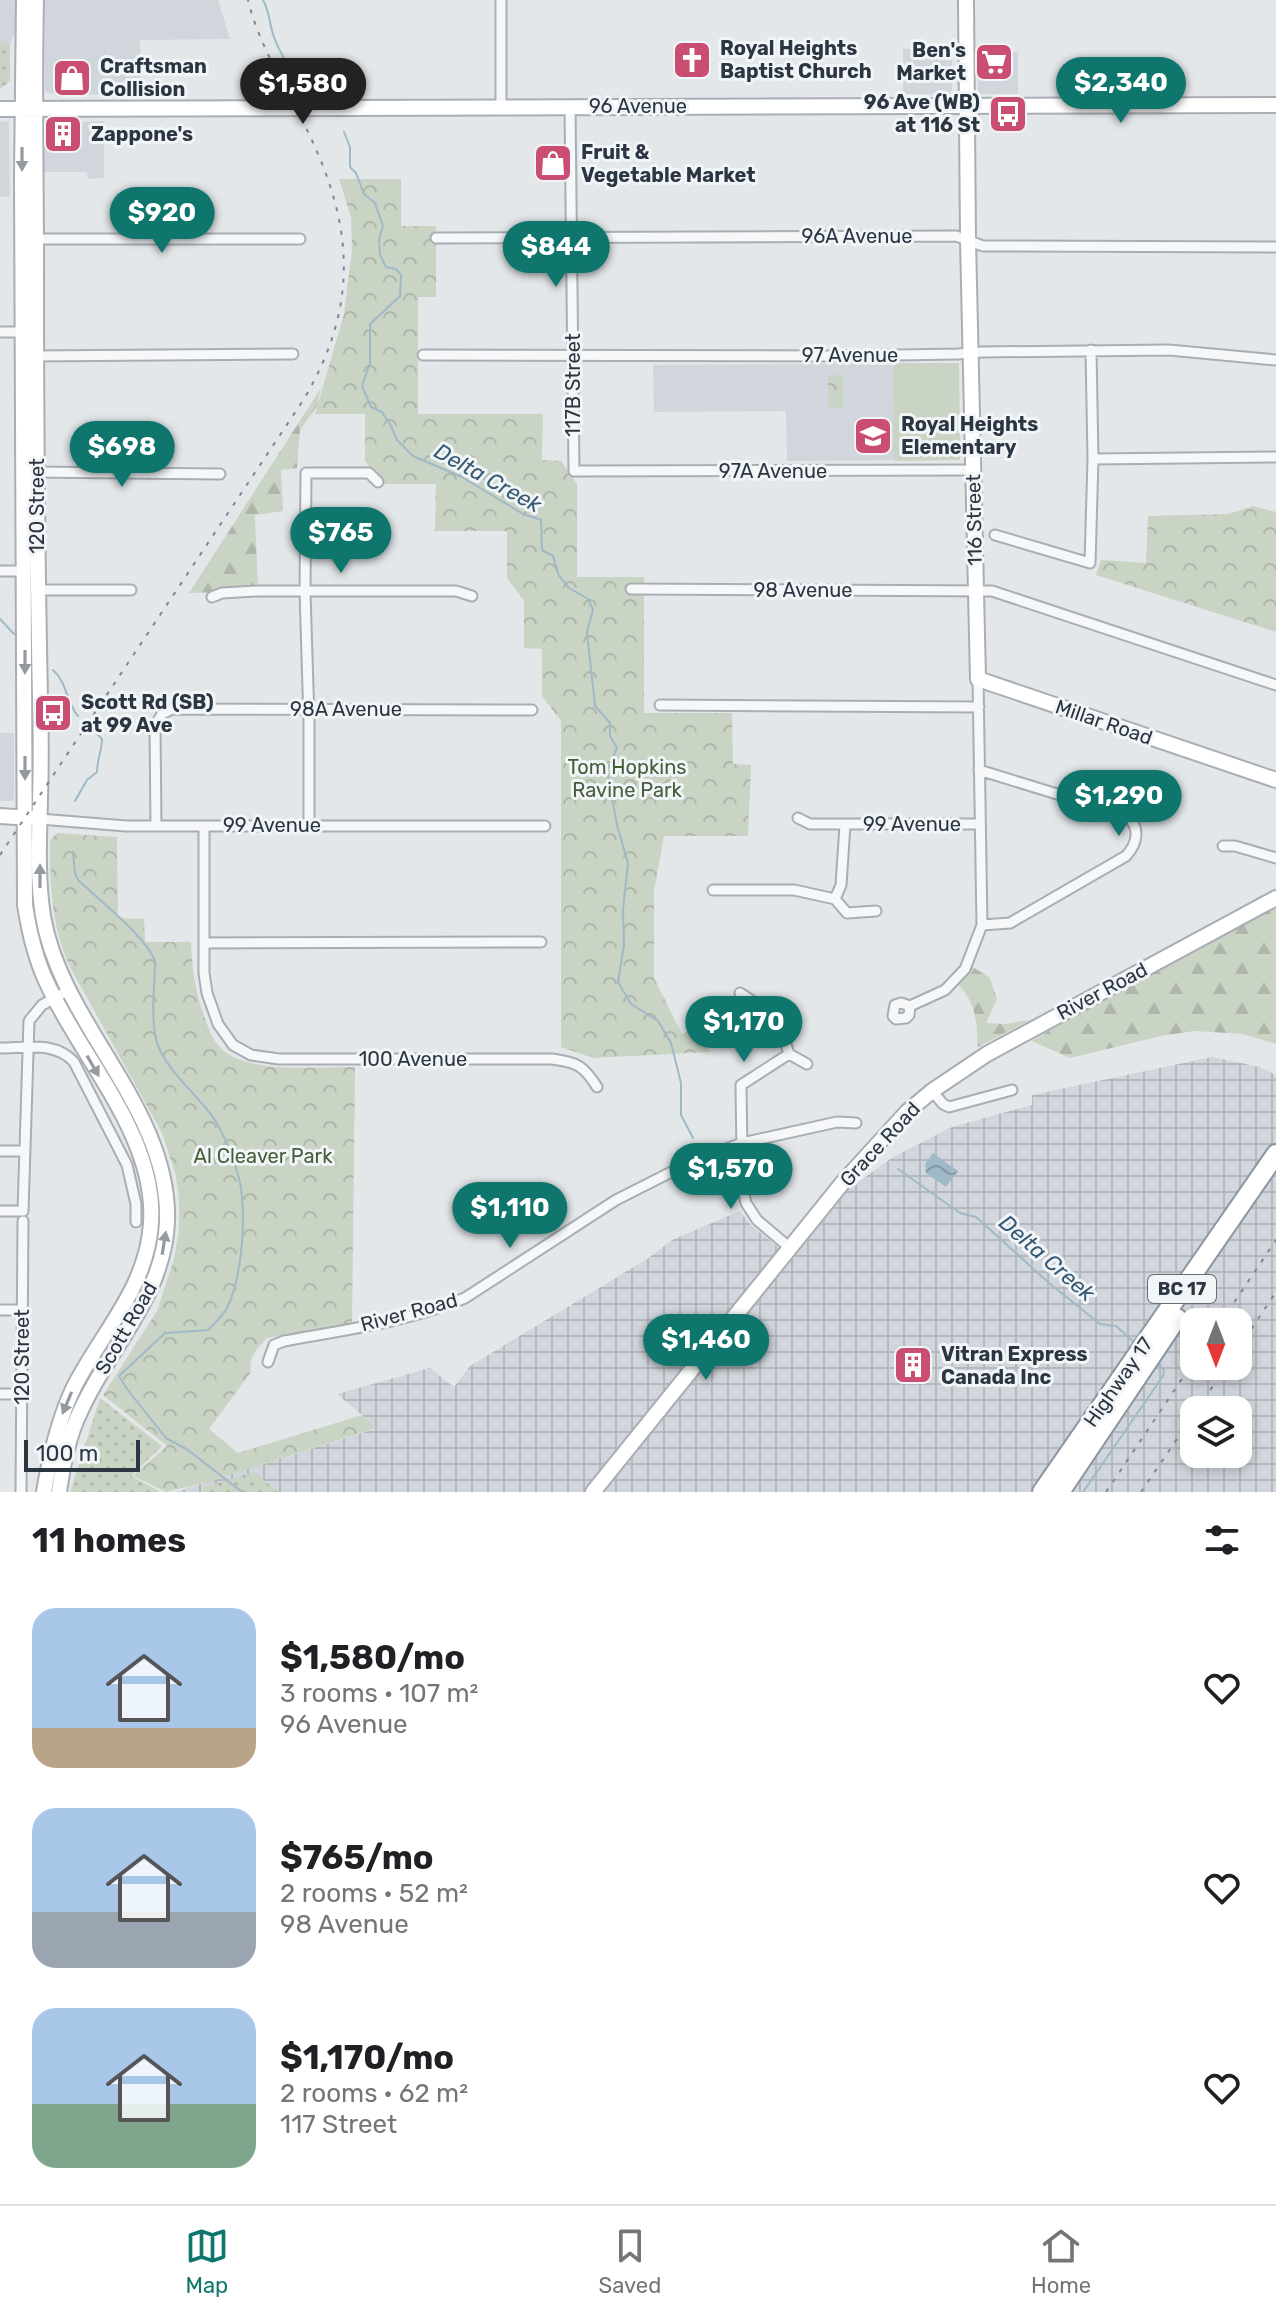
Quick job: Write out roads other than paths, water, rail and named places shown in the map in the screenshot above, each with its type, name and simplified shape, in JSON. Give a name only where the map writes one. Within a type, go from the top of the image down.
[{"type":"highway","name":"Highway 17","points":[[1042,1492],[1276,1154]]},
{"type":"highway","name":"Highway 17","points":[[1060,1492],[1276,1172]]},
{"type":"street","name":"120 Street","points":[[21,1492],[28,1029],[32,1016],[42,1005],[69,990],[53,953],[43,915],[32,818],[29,109],[24,0]]},
{"type":"street","name":"120 Street","points":[[29,109],[36,0]]},
{"type":"street","points":[[501,0],[501,107]]},
{"type":"street","name":"116 Street","points":[[910,1006],[945,990],[965,969],[982,925],[966,0]]},
{"type":"street","name":"96 Avenue","points":[[0,109],[1276,105]]},
{"type":"street","name":"117B Street","points":[[570,107],[574,471]]},
{"type":"street","name":"96A Avenue","points":[[436,238],[956,236],[983,246],[1276,247]]},
{"type":"street","name":"120 Street","points":[[30,239],[23,332],[30,356]]},
{"type":"street","points":[[30,239],[300,239]]},
{"type":"street","points":[[0,332],[23,332]]},
{"type":"street","points":[[995,535],[1090,563],[1093,459],[1091,350]]},
{"type":"street","name":"97 Avenue","points":[[423,355],[835,356],[1169,350],[1276,360]]},
{"type":"street","points":[[30,356],[293,354]]},
{"type":"street","points":[[1093,459],[1276,457]]},
{"type":"street","name":"97A Avenue","points":[[574,471],[973,470]]},
{"type":"street","points":[[30,472],[220,474]]},
{"type":"street","points":[[309,825],[306,473],[369,473],[378,482]]},
{"type":"street","points":[[0,571],[31,571]]},
{"type":"street","name":"120 Street","points":[[31,571],[37,590],[40,697],[32,818],[24,882],[28,922],[38,959],[54,998]]},
{"type":"street","name":"98 Avenue","points":[[631,589],[992,591],[1276,685]]},
{"type":"street","points":[[37,590],[131,590]]},
{"type":"street","points":[[212,597],[222,593],[456,591],[472,596]]},
{"type":"street","name":"Millar Road","points":[[978,679],[1276,780]]},
{"type":"street","points":[[660,705],[979,707]]},
{"type":"street","name":"98A Avenue","points":[[156,826],[155,735],[157,722],[167,711],[532,710]]},
{"type":"street","points":[[979,770],[1125,815],[1136,829],[1133,846],[1126,856],[1010,923],[982,925]]},
{"type":"street","name":"99 Avenue","points":[[0,816],[118,826],[545,826]]},
{"type":"street","name":"99 Avenue","points":[[798,818],[810,824],[980,824]]},
{"type":"street","points":[[835,899],[841,885],[845,825]]},
{"type":"street","points":[[204,826],[204,943],[541,942]]},
{"type":"street","points":[[1223,846],[1235,846],[1276,858]]},
{"type":"street","points":[[713,890],[794,890],[835,899],[847,913],[876,911]]},
{"type":"street","name":"River Road","points":[[932,1091],[987,1054],[1276,898]]},
{"type":"street","name":"100 Avenue","points":[[204,943],[206,990],[216,1020],[225,1036],[244,1053],[271,1059],[562,1060],[583,1068],[597,1087]]},
{"type":"street","name":"Scott Road","points":[[59,1492],[67,1450],[80,1411],[150,1293],[163,1253],[167,1216],[163,1179],[153,1143],[69,990]]},
{"type":"street","points":[[740,993],[767,1011],[782,1030],[789,1054],[807,1064]]},
{"type":"street","name":"Scott Road","points":[[44,1492],[53,1446],[75,1385],[138,1280],[149,1242],[152,1206],[148,1178],[135,1139],[54,998]]},
{"type":"street","points":[[0,1048],[59,1050],[74,1062],[124,1158],[133,1188],[136,1222]]},
{"type":"street","points":[[789,1054],[741,1085],[741,1182],[746,1203],[757,1220],[790,1248]]},
{"type":"street","name":"Grace Road","points":[[593,1492],[844,1181],[907,1112],[932,1091],[949,1107],[1012,1090]]},
{"type":"street","name":"River Road","points":[[268,1362],[274,1345],[284,1341],[403,1318],[465,1298],[616,1200],[695,1160],[742,1143],[837,1122],[856,1123]]},
{"type":"street","points":[[0,1151],[24,1151]]},
{"type":"street","points":[[0,1211],[23,1216]]},
{"type":"street","points":[[0,1310],[22,1310]]},
{"type":"street","points":[[0,1394],[22,1394]]},
{"type":"water","points":[[933,1153],[958,1171],[946,1187],[926,1173],[925,1164]]},
{"type":"waterway","name":"Delta Creek","points":[[263,0],[277,44],[307,92]]},
{"type":"waterway","name":"Delta Creek","points":[[344,132],[350,147],[350,167],[356,173],[364,194],[375,203],[383,226],[379,239],[380,255],[386,267],[396,269],[401,275],[400,296],[370,324],[370,363],[362,386],[371,407],[382,412],[397,440],[413,456],[462,477],[523,514],[541,520],[542,550],[553,556],[559,576],[569,588],[588,599],[593,610],[587,632],[595,706],[610,723],[610,736],[617,748],[607,771],[628,863],[623,910],[624,945],[618,982],[631,1004],[658,1021],[671,1043],[681,1083],[681,1115],[693,1138]]},
{"type":"waterway","points":[[0,619],[14,634]]},
{"type":"waterway","points":[[53,670],[78,716]]},
{"type":"waterway","points":[[75,801],[87,780],[97,772],[102,739],[96,733]]},
{"type":"waterway","points":[[73,852],[78,880],[133,931],[151,953],[155,962],[153,1017],[159,1048],[217,1124],[235,1166],[242,1197],[239,1267],[224,1313],[208,1330],[165,1333],[119,1376],[166,1438],[188,1450],[242,1492]]},
{"type":"waterway","name":"Delta Creek","points":[[898,1169],[960,1213],[976,1217],[1100,1324],[1116,1326],[1135,1343]]},
{"type":"waterway","name":"Delta Creek","points":[[1083,1492],[1163,1376],[1164,1370],[1156,1362]]},
{"type":"railway","points":[[0,855],[304,399],[336,327],[344,258],[340,223],[331,188],[318,153],[264,45],[248,0]]},
{"type":"railway","points":[[1230,1308],[1276,1240]]},
{"type":"railway","points":[[1252,1328],[1276,1292]]},
{"type":"railway","points":[[1106,1492],[1181,1380]]},
{"type":"railway","points":[[1206,1396],[1217,1380]]},
{"type":"railway","points":[[1141,1492],[1180,1435]]},
{"type":"place","name":"Royal Heights Baptist Church","points":[[692,60]]},
{"type":"place","name":"Ben's Market","points":[[994,62]]},
{"type":"place","name":"Craftsman Collision","points":[[72,78]]},
{"type":"place","name":"96 Ave (WB) at 116 St","points":[[1008,114]]},
{"type":"place","name":"Zappone's","points":[[63,134]]},
{"type":"place","name":"Fruit & Vegetable Market","points":[[553,163]]},
{"type":"place","name":"Royal Heights Elementary","points":[[873,436]]},
{"type":"place","name":"Scott Rd (SB) at 99 Ave","points":[[53,713]]},
{"type":"place","name":"Vitran Express Canada Inc","points":[[913,1365]]},
{"type":"park label","name":"Tom Hopkins Ravine Park","points":[[627,778]]},
{"type":"park label","name":"Al Cleaver Park","points":[[263,1156]]}]
